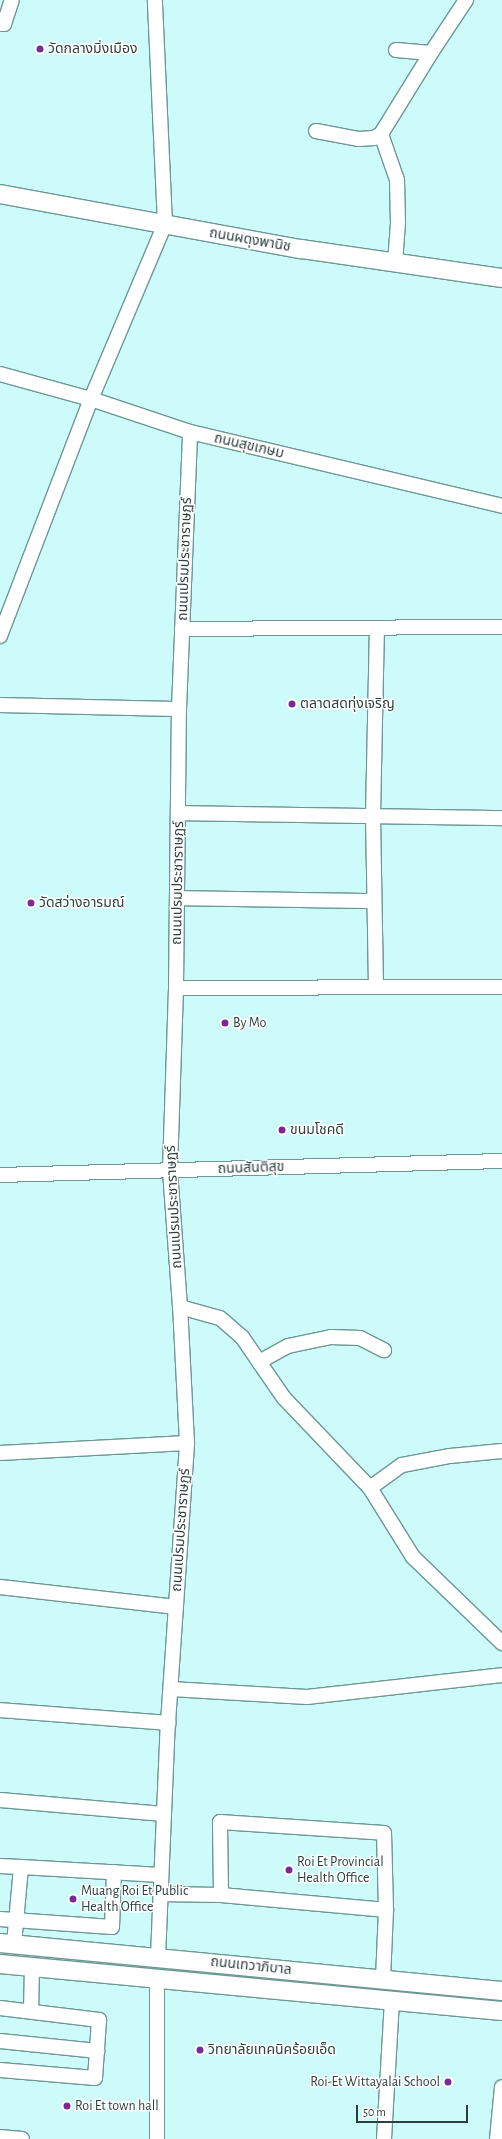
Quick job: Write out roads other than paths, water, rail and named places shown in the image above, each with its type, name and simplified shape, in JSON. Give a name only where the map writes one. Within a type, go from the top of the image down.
[{"type":"main road","name":"ถนนผดุงพานิช","points":[[0,194],[301,249],[502,278]]},
{"type":"main road","name":"ถนนเทวาภิบาล","points":[[7,1944],[158,1957],[502,1991]]},
{"type":"main road","points":[[157,1979],[158,1957]]},
{"type":"main road","name":"ถนนเทวาภิบาล","points":[[0,1964],[392,2002],[502,2011]]},
{"type":"street","points":[[0,24],[4,24],[12,0]]},
{"type":"street","points":[[0,636],[91,399],[164,224],[155,0]]},
{"type":"street","points":[[316,131],[359,139],[374,138],[381,134],[466,0]]},
{"type":"street","points":[[396,50],[431,53]]},
{"type":"street","points":[[381,134],[397,180],[398,223],[395,263]]},
{"type":"street","name":"ถนนสุขเกษม","points":[[0,374],[91,399],[190,432],[502,506]]},
{"type":"street","name":"ถนนเปรมประชาราษฏร์","points":[[158,1957],[168,1723],[187,1443],[180,1307],[170,1170],[178,898],[179,709],[190,432]]},
{"type":"street","points":[[182,629],[377,629],[502,627]]},
{"type":"street","points":[[376,987],[373,816],[377,629]]},
{"type":"street","points":[[0,705],[179,709]]},
{"type":"street","points":[[179,813],[502,818]]},
{"type":"street","points":[[178,898],[374,901]]},
{"type":"street","points":[[176,988],[502,987]]},
{"type":"street","name":"ถนนสันติสุข","points":[[0,1175],[502,1161]]},
{"type":"street","points":[[180,1307],[220,1318],[242,1337],[284,1398],[370,1488],[413,1558],[502,1643]]},
{"type":"street","points":[[259,1362],[288,1346],[331,1337],[360,1338],[384,1350]]},
{"type":"street","points":[[0,1453],[187,1443]]},
{"type":"street","points":[[370,1488],[402,1465],[450,1456],[502,1451]]},
{"type":"street","points":[[0,1588],[176,1607]]},
{"type":"street","points":[[170,1688],[307,1697],[502,1675]]},
{"type":"street","points":[[0,1710],[168,1723]]},
{"type":"street","points":[[0,1800],[163,1814]]},
{"type":"street","points":[[221,1895],[220,1822],[384,1833],[386,1910],[383,1979]]},
{"type":"street","points":[[0,1866],[161,1875]]},
{"type":"street","points":[[7,1944],[16,1921],[22,1867]]},
{"type":"street","points":[[0,1919],[112,1927],[114,1872]]},
{"type":"street","points":[[160,1894],[221,1895],[386,1910]]},
{"type":"street","points":[[31,2011],[32,1967]]},
{"type":"street","points":[[157,1979],[157,2139]]},
{"type":"street","points":[[384,2139],[392,2002]]},
{"type":"street","points":[[0,2008],[98,2020],[95,2078],[0,2070]]},
{"type":"street","points":[[0,2041],[97,2051]]},
{"type":"street","points":[[497,2139],[502,2087]]},
{"type":"street","points":[[0,2137],[22,2139]]},
{"type":"place","name":"วัดกลางมิ่งเมือง","points":[[40,49]]},
{"type":"place","name":"ตลาดสดทุ่งเจริญ","points":[[292,704]]},
{"type":"place","name":"วัดสว่างอารมณ์","points":[[31,903]]},
{"type":"place","name":"By Mo","points":[[225,1023]]},
{"type":"place","name":"ขนมโชคดี","points":[[282,1130]]},
{"type":"place","name":"Roi Et Provincial Health Office","points":[[289,1870]]},
{"type":"place","name":"Muang Roi Et Public Health Office","points":[[73,1899]]},
{"type":"place","name":"วิทยาลัยเทคนิคร้อยเอ็ด","points":[[200,2050]]},
{"type":"place","name":"Roi-Et Wittayalai School","points":[[448,2082]]},
{"type":"place","name":"Roi Et town hall","points":[[67,2106]]}]
